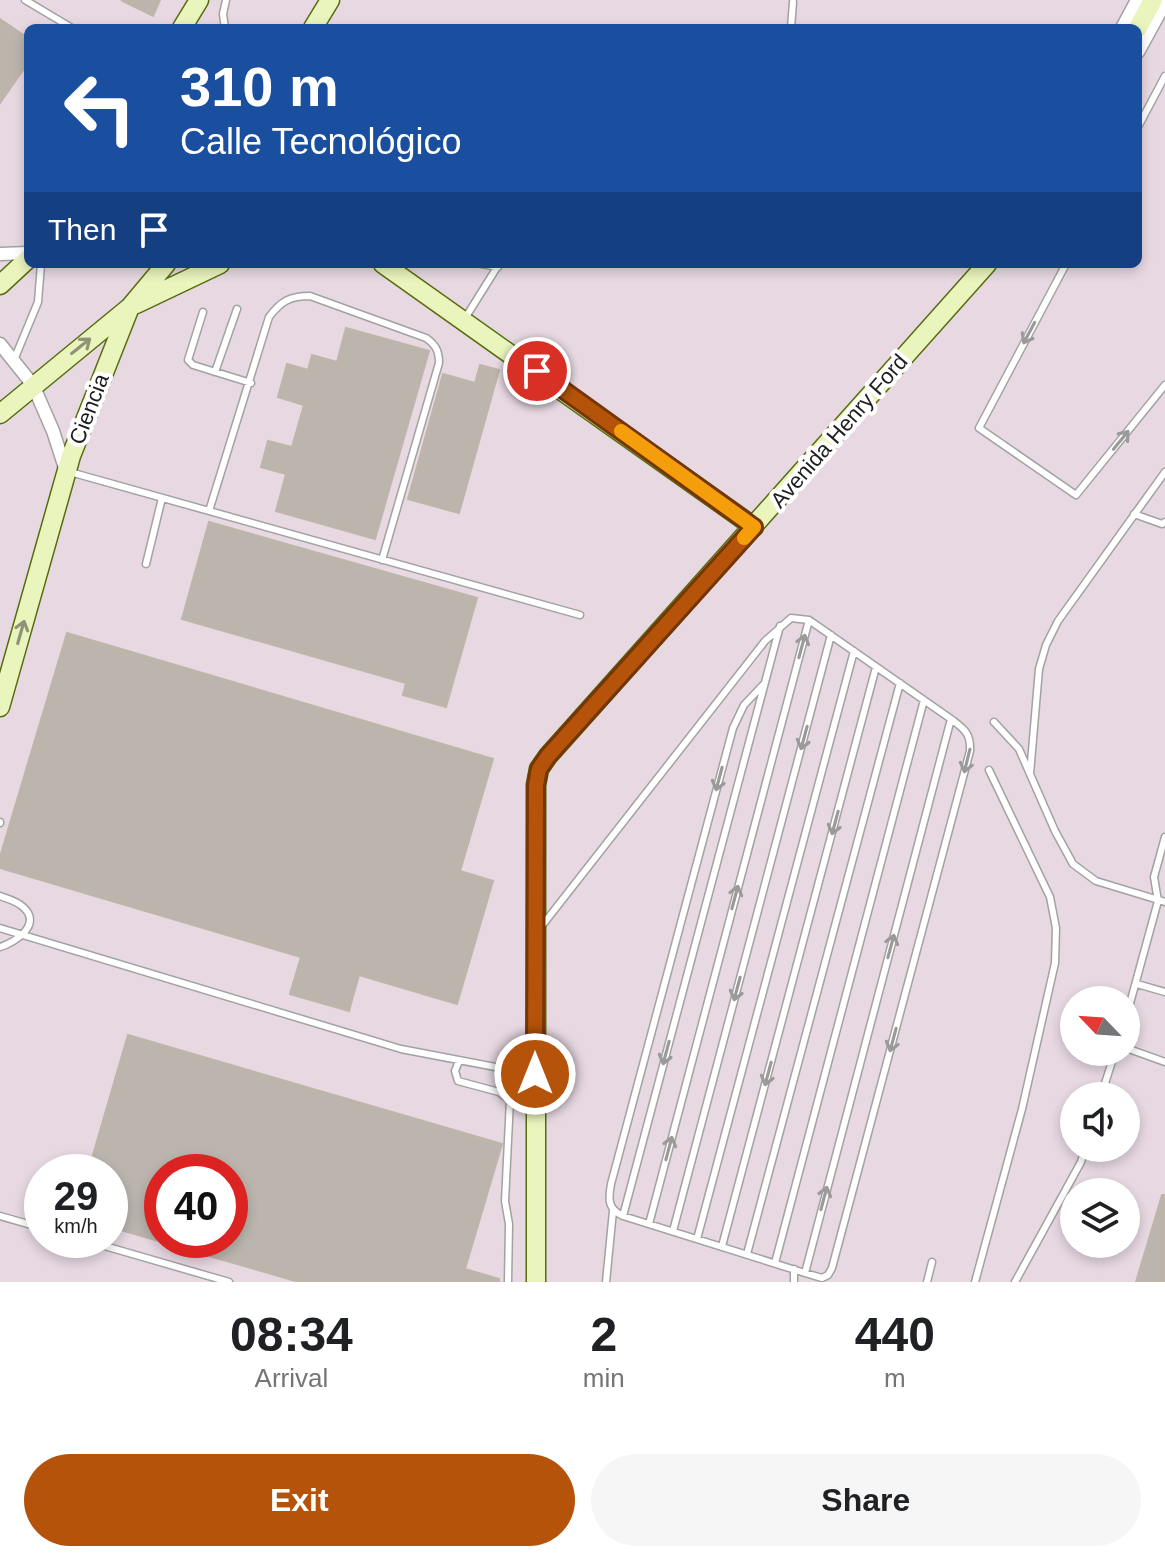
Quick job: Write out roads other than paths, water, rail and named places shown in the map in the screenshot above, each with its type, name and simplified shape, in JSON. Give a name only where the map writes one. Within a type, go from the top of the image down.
[{"type":"street","points":[[184,24],[199,0]]},
{"type":"street","points":[[1124,24],[1137,0]]},
{"type":"street","points":[[1140,24],[1153,0]]},
{"type":"street","points":[[1142,45],[1165,3]]},
{"type":"street","points":[[0,254],[24,253]]},
{"type":"street","points":[[0,285],[24,263]]},
{"type":"street","points":[[0,414],[130,307],[163,268]]},
{"type":"street","points":[[130,307],[212,268]]},
{"type":"street","points":[[390,268],[754,527]]},
{"type":"street","name":"Avenida Henry Ford","points":[[536,1282],[534,937],[536,785],[539,769],[982,268]]},
{"type":"street","name":"Avenida Henry Ford","points":[[969,283],[990,268]]},
{"type":"street","name":"Ciencia","points":[[66,471],[130,307]]},
{"type":"street","name":"Ciencia","points":[[0,344],[33,385],[66,471]]},
{"type":"street","points":[[0,707],[66,471]]},
{"type":"lane","points":[[25,0],[65,24]]},
{"type":"lane","points":[[224,24],[226,0]]},
{"type":"lane","points":[[791,24],[793,2]]},
{"type":"lane","points":[[1142,119],[1165,76]]},
{"type":"lane","points":[[14,360],[38,302],[41,268]]},
{"type":"lane","points":[[464,320],[496,268]]},
{"type":"lane","points":[[1064,268],[979,428],[1076,495],[1165,385]]},
{"type":"lane","points":[[209,511],[269,317],[284,300],[310,296],[426,338],[439,352],[439,363],[382,560]]},
{"type":"lane","points":[[215,372],[237,309]]},
{"type":"lane","points":[[203,312],[188,360],[193,365],[251,383]]},
{"type":"lane","points":[[66,471],[580,615]]},
{"type":"lane","points":[[1030,774],[1039,669],[1046,645],[1058,621],[1165,472]]},
{"type":"lane","points":[[146,564],[162,498]]},
{"type":"lane","points":[[1134,514],[1162,524],[1165,522]]},
{"type":"lane","points":[[534,937],[780,626],[791,618],[809,620],[951,719],[971,738],[828,1275],[822,1278],[805,1273],[613,1211]]},
{"type":"lane","points":[[649,1224],[809,620]]},
{"type":"lane","points":[[623,1216],[780,626]]},
{"type":"lane","points":[[673,1231],[831,635]]},
{"type":"lane","points":[[697,1239],[854,651]]},
{"type":"lane","points":[[722,1246],[876,667]]},
{"type":"lane","points":[[747,1254],[900,683]]},
{"type":"lane","points":[[606,1282],[613,1211],[609,1196],[611,1184],[733,728],[744,705],[763,685]]},
{"type":"lane","points":[[775,1263],[924,700]]},
{"type":"lane","points":[[805,1273],[951,719]]},
{"type":"lane","points":[[994,722],[1019,749],[1073,864],[1096,881],[1161,902]]},
{"type":"lane","points":[[975,1282],[1022,1109],[1055,963],[1056,928],[1050,897],[989,770]]},
{"type":"lane","points":[[1165,837],[1154,877],[1161,902],[1137,984],[1165,992]]},
{"type":"lane","points":[[0,896],[27,910],[30,919],[24,934],[12,944],[0,947]]},
{"type":"lane","points":[[0,928],[386,1045],[535,1074]]},
{"type":"lane","points":[[1140,1053],[1165,1062]]},
{"type":"lane","points":[[459,1061],[455,1071],[458,1081],[499,1092],[510,1100],[505,1201],[509,1224],[508,1282]]},
{"type":"lane","points":[[1015,1282],[1081,1162]]},
{"type":"lane","points":[[0,1216],[24,1223]]},
{"type":"lane","points":[[128,1253],[229,1282]]},
{"type":"lane","points":[[927,1282],[932,1262]]},
{"type":"lane","points":[[794,1269],[794,1282]]}]
